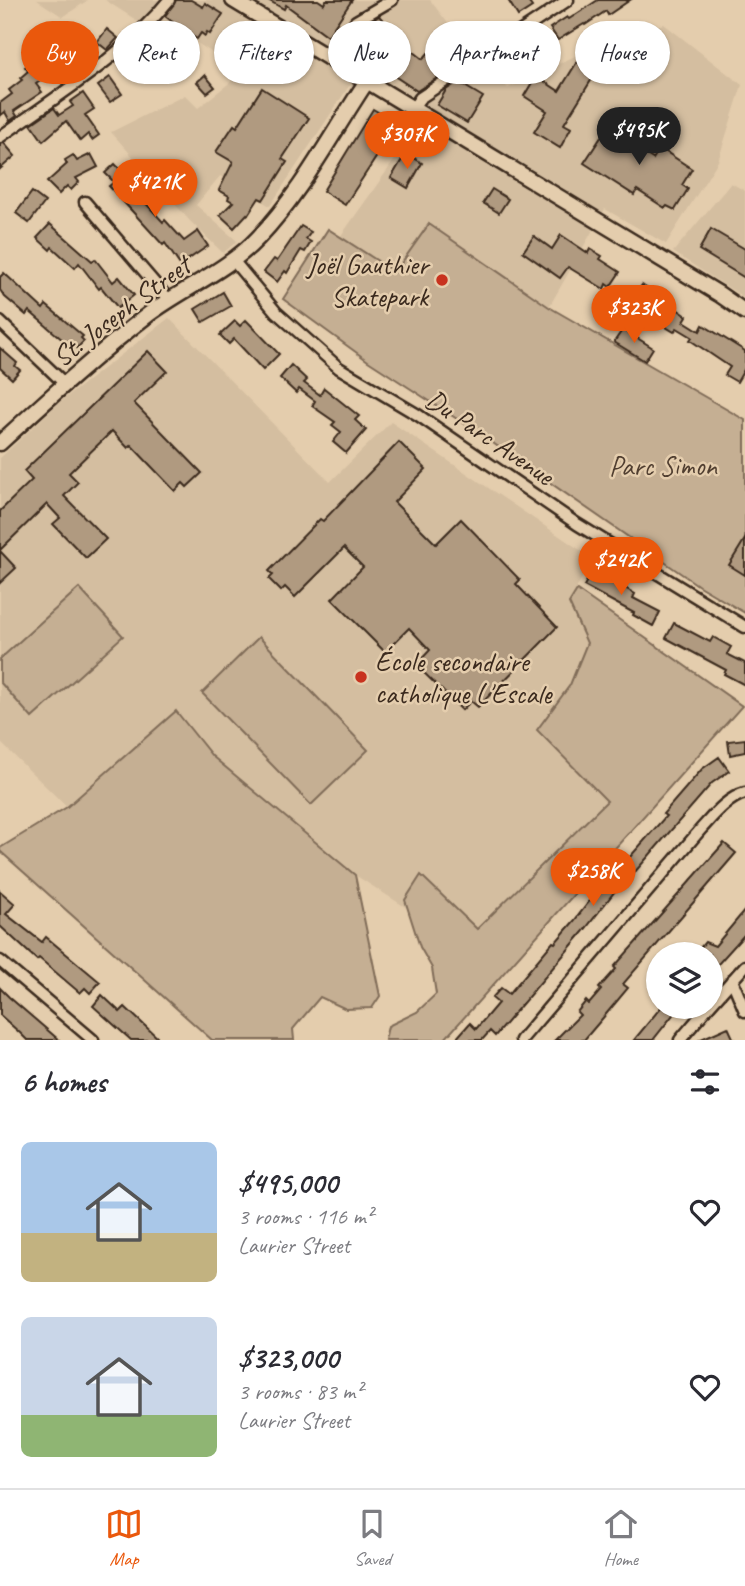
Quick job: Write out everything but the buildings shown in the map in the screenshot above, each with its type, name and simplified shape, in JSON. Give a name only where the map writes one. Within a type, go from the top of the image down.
[{"type":"main road","points":[[233,0],[328,57]]},
{"type":"main road","name":"St. Joseph Street","points":[[0,443],[65,384],[169,300],[232,259],[258,237],[280,212],[365,84]]},
{"type":"main road","points":[[372,84],[745,312]]},
{"type":"street","points":[[0,137],[112,56],[155,17],[169,0]]},
{"type":"street","points":[[356,21],[392,0]]},
{"type":"street","points":[[412,108],[420,98],[568,0]]},
{"type":"street","points":[[85,202],[169,300]]},
{"type":"street","name":"Du Parc Avenue","points":[[232,259],[276,312],[339,368],[418,415],[577,524],[745,627]]},
{"type":"street","points":[[0,322],[65,384]]},
{"type":"street","points":[[520,1040],[721,807],[745,793]]},
{"type":"street","points":[[0,961],[93,1040]]},
{"type":"street","points":[[723,991],[745,966]]},
{"type":"street","points":[[732,980],[745,1011]]},
{"type":"street","points":[[680,1040],[699,1019]]},
{"type":"shaded area","points":[[37,0],[88,0],[63,17]]},
{"type":"shaded area","points":[[105,0],[430,0],[446,21],[425,21],[425,84],[504,84],[508,88],[516,84],[561,84],[561,63],[575,56],[575,84],[670,84],[670,29],[742,85],[718,161],[666,244],[605,209],[549,307],[429,225],[395,272],[340,237],[430,110],[392,84],[411,84],[411,21],[328,21],[328,84],[354,84],[349,86],[270,206],[220,176],[196,205],[237,241],[223,253],[189,220],[111,132],[185,95],[198,108],[228,84],[314,84],[314,21],[214,21],[214,56],[200,45],[200,21],[138,21]]},
{"type":"shaded area","points":[[731,183],[745,191],[743,297],[673,252]]},
{"type":"shaded area","name":"École secondaire catholique L'Escale","points":[[169,318],[330,482],[391,422],[592,558],[569,603],[587,642],[570,685],[537,730],[607,801],[465,945],[355,875],[212,756],[176,711],[67,807],[0,742],[0,458],[60,402]]},
{"type":"green space","name":"Parc Simon","points":[[429,224],[549,307],[745,420],[745,613],[699,586],[477,432],[368,361],[283,299],[328,229],[395,272]]},
{"type":"green space","points":[[79,588],[123,636],[32,718],[0,682],[0,659]]},
{"type":"green space","points":[[577,590],[742,706],[444,1040],[385,1040],[388,1026],[417,1012],[436,994],[432,968],[420,947],[405,900],[421,875],[477,929],[607,801],[537,730],[570,685],[587,643],[569,603]]},
{"type":"green space","points":[[259,637],[368,750],[311,805],[202,693]]},
{"type":"green space","points":[[176,711],[212,756],[355,875],[380,996],[372,1008],[346,1009],[320,997],[293,1029],[294,1040],[212,1040],[0,851],[0,848],[67,807]]},
{"type":"place","name":"Joël Gauthier Skatepark","points":[[442,280]]},
{"type":"place","name":"École secondaire catholique L'Escale","points":[[361,677]]}]
